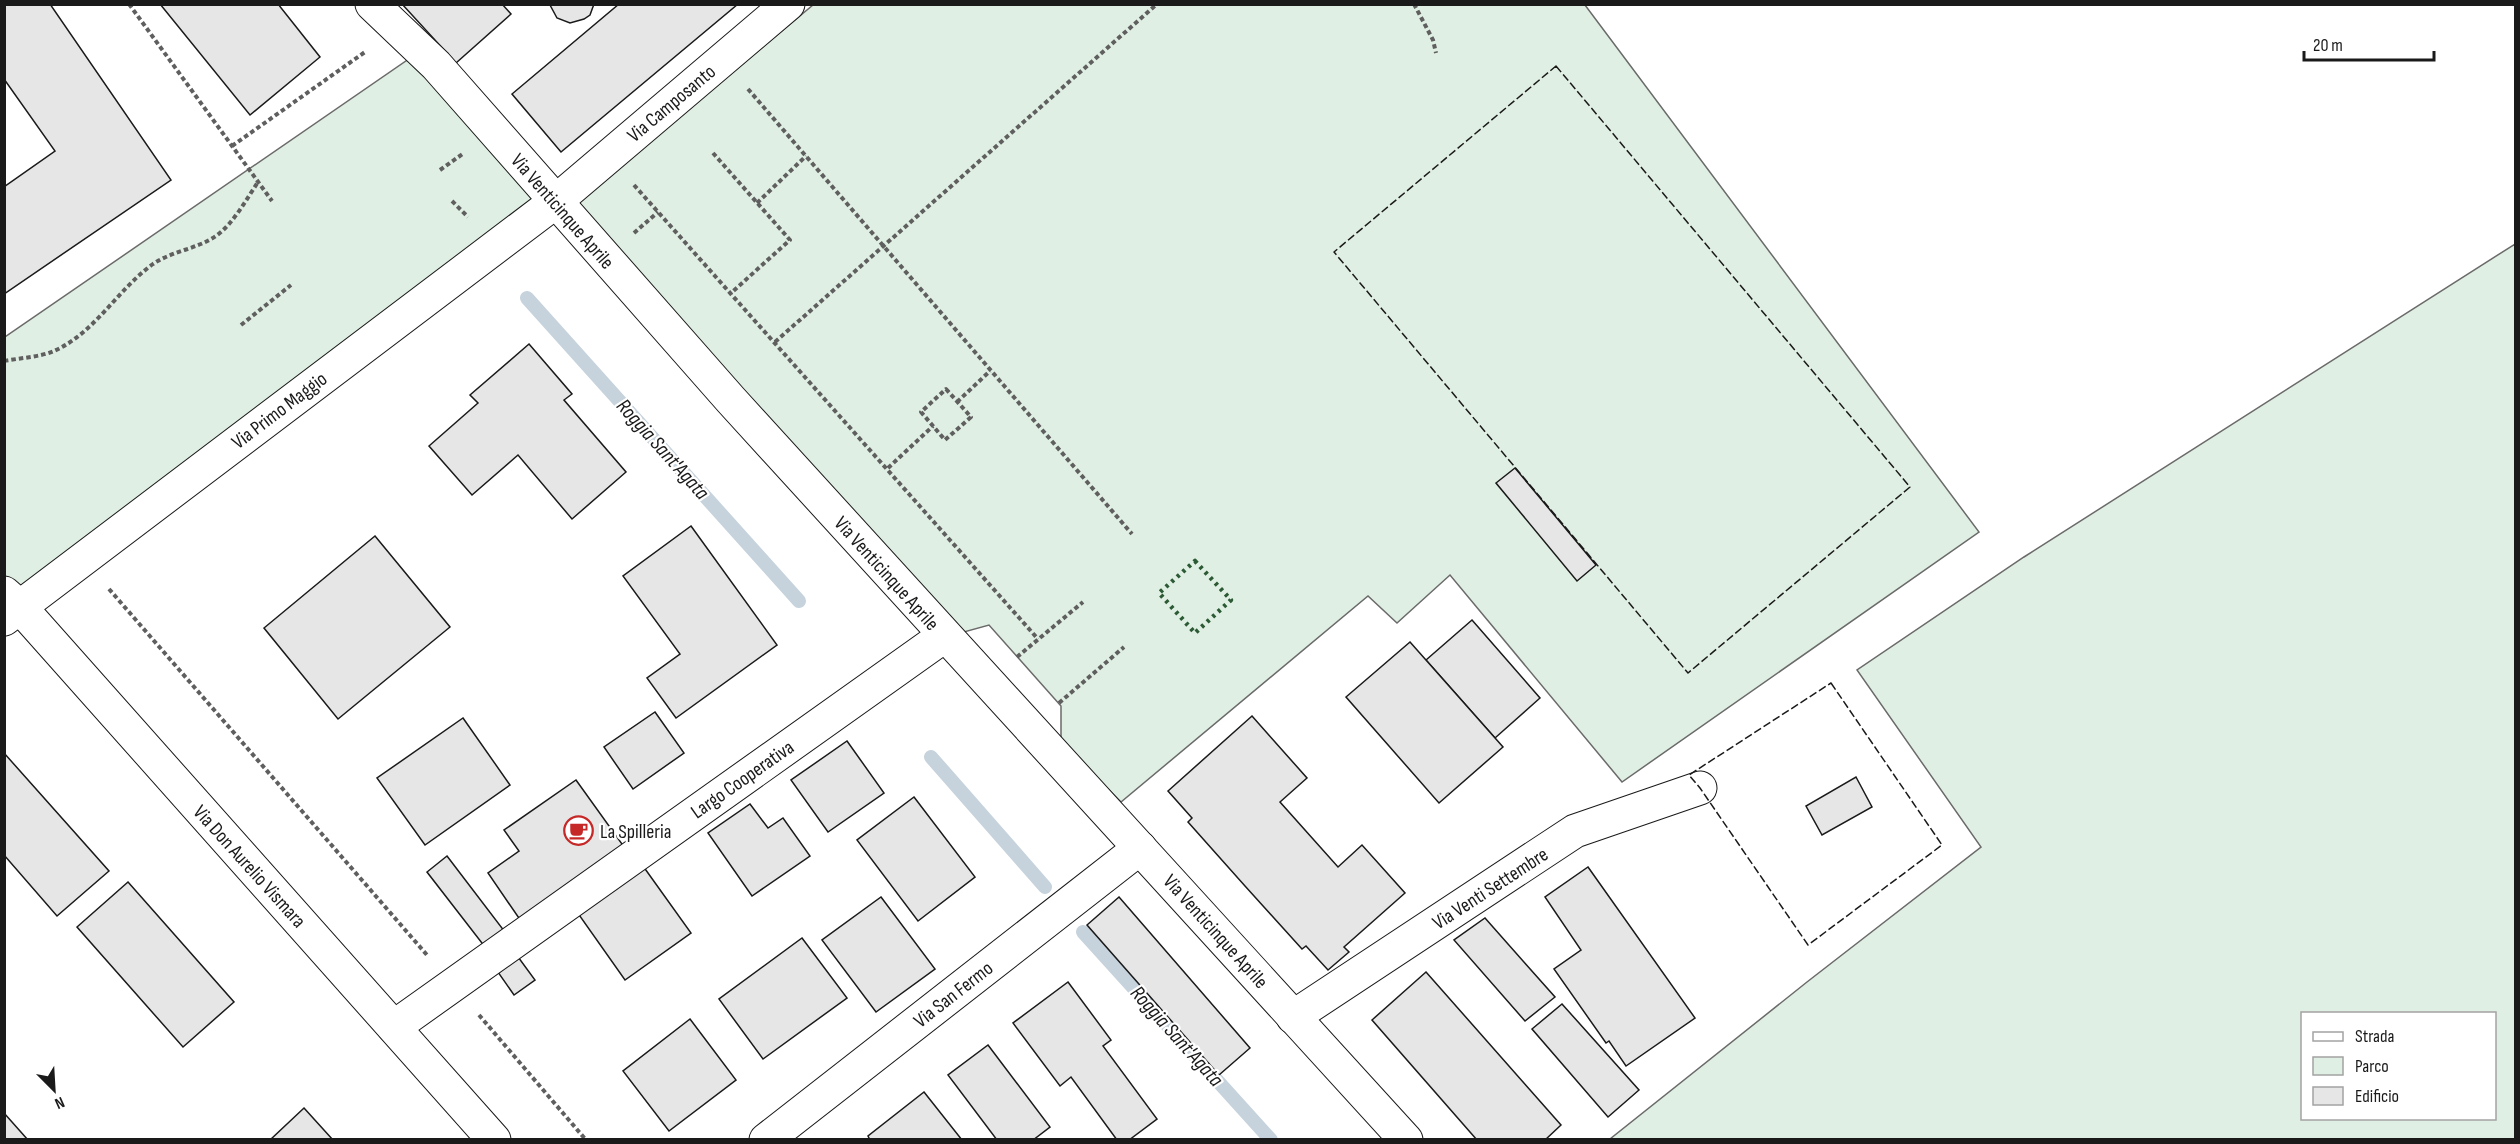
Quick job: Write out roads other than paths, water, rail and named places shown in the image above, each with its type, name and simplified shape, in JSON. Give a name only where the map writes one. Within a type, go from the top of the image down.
[{"type":"street","name":"Via Venticinque Aprile","points":[[372,4],[436,65],[555,202],[944,636],[1406,1140]]},
{"type":"street","name":"Via Camposanto","points":[[555,202],[788,4]]},
{"type":"street","name":"Via Primo Maggio","points":[[10,607],[83,560],[555,202]]},
{"type":"street","name":"Via Don Aurelio Vismara","points":[[10,607],[394,1027],[494,1140]]},
{"type":"street","name":"Largo Cooperativa","points":[[394,1027],[944,636]]},
{"type":"street","name":"Via Venti Settembre","points":[[1293,1017],[1575,831],[1701,788]]},
{"type":"street","name":"Via San Fermo","points":[[766,1140],[1140,848]]},
{"type":"waterway","name":"Roggia Sant'Agata","points":[[527,298],[799,601]]},
{"type":"waterway","name":"Roggia Sant'Agata","points":[[931,757],[1045,887]]},
{"type":"waterway","name":"Roggia Sant'Agata","points":[[1083,932],[1271,1140]]},
{"type":"place","name":"La Spilleria","points":[[579,831]]}]
